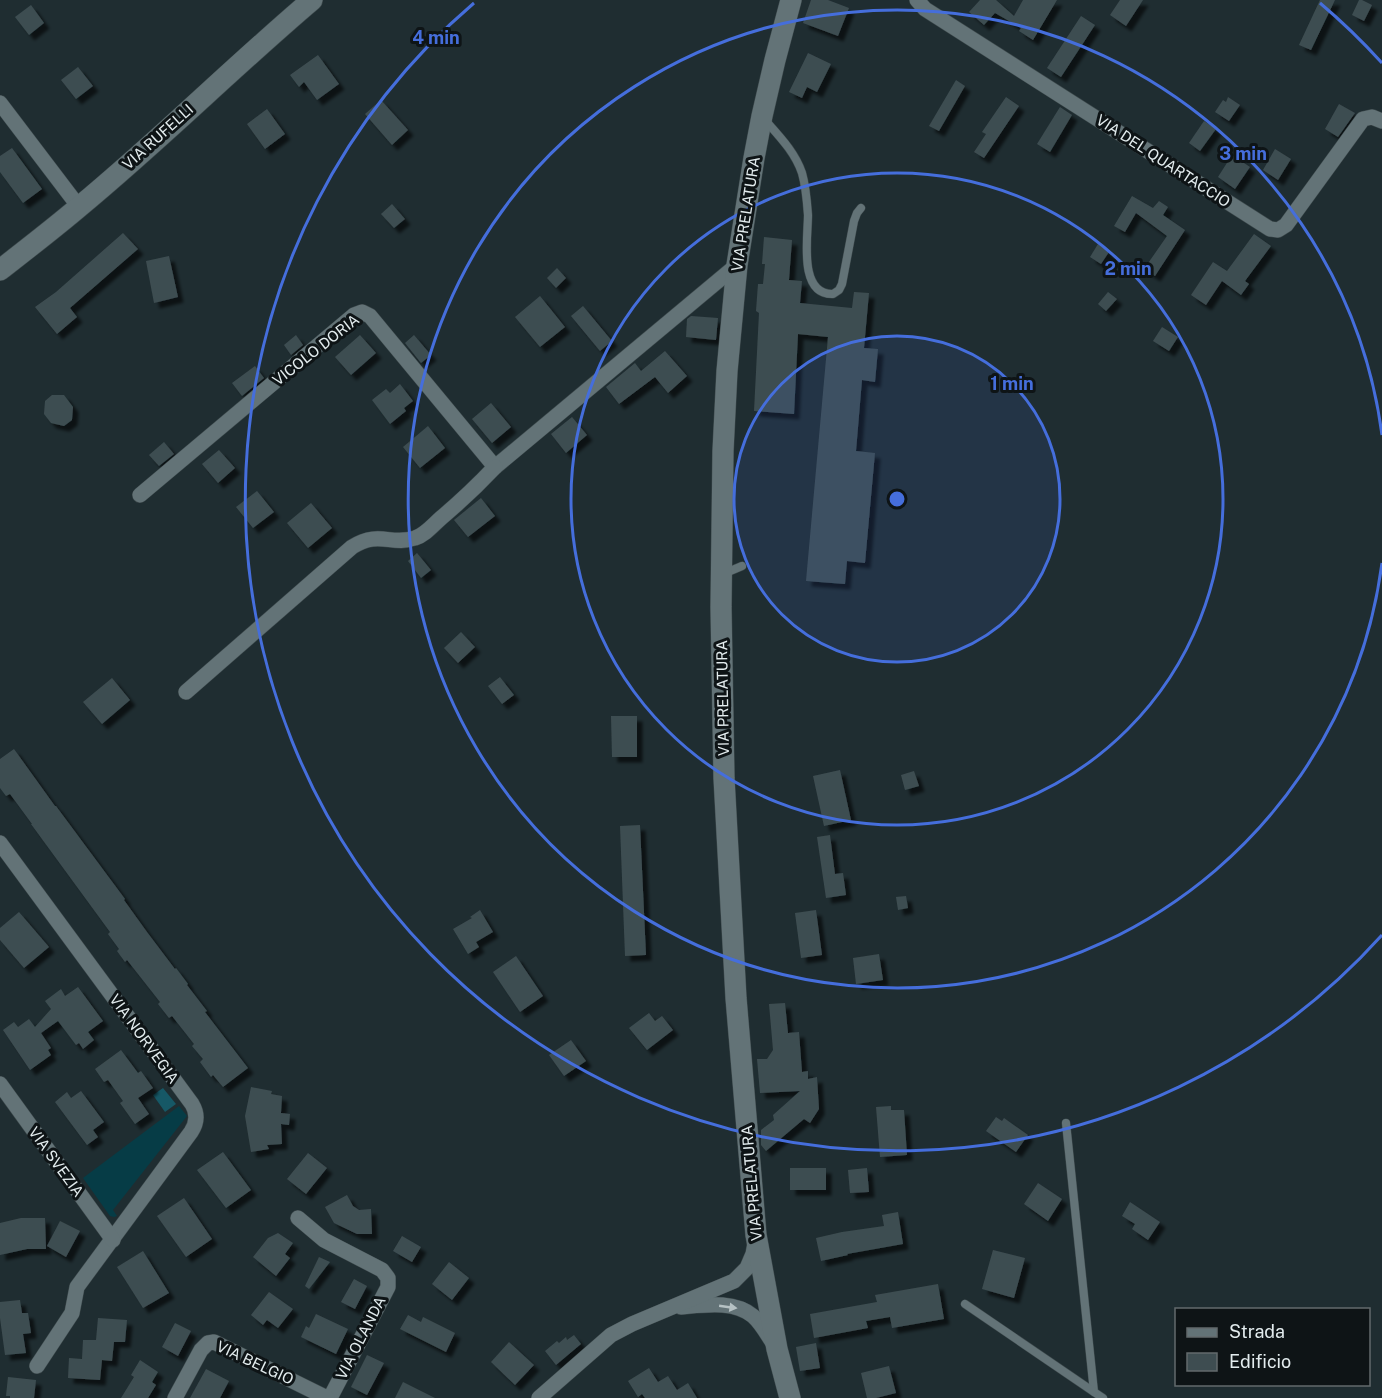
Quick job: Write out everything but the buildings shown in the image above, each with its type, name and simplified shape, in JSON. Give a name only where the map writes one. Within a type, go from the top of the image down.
[{"type":"street","name":"VIA RUFELLI","points":[[0,270],[79,207],[312,0]]},
{"type":"street","name":"VIA PRELATURA","points":[[790,1398],[777,1349],[756,1234],[736,998],[726,813],[722,574],[723,451],[737,265],[762,116],[791,0]]},
{"type":"street","name":"VIA DEL QUARTACCIO","points":[[917,0],[925,9],[1270,229],[1278,230],[1288,223],[1363,119],[1372,117],[1382,121]]},
{"type":"street","points":[[0,103],[79,207]]},
{"type":"street","points":[[186,692],[352,547],[373,538],[406,540],[419,536],[476,488],[495,467],[737,265]]},
{"type":"street","name":"VICOLO DORIA","points":[[140,495],[354,315],[362,312],[370,316],[495,467]]},
{"type":"street","name":"VIA NORVEGIA","points":[[0,843],[195,1110],[196,1118],[192,1132],[77,1287],[72,1313],[37,1366]]},
{"type":"street","name":"VIA SVEZIA","points":[[0,1084],[113,1240]]},
{"type":"street","name":"VIA OLANDA","points":[[298,1218],[324,1240],[382,1270],[388,1278],[388,1287],[329,1398]]},
{"type":"street","points":[[539,1398],[610,1335],[721,1287],[739,1276],[751,1261],[756,1234]]},
{"type":"street","points":[[669,1308],[721,1305],[743,1310],[757,1320],[777,1349]]},
{"type":"street","name":"VIA BELGIO","points":[[175,1398],[201,1350],[205,1345],[214,1342],[329,1398]]},
{"type":"lane","points":[[762,116],[793,153],[802,174],[807,201],[808,274],[824,294],[837,292],[842,284],[854,221],[861,208]]},
{"type":"lane","points":[[722,574],[742,566]]},
{"type":"lane","points":[[1066,1123],[1094,1392]]},
{"type":"lane","points":[[965,1304],[1103,1398]]},
{"type":"shaded area","points":[[163,1088],[176,1104],[165,1112],[153,1095]]},
{"type":"shaded area","points":[[179,1106],[187,1116],[113,1210],[117,1216],[110,1216],[83,1178]]}]
